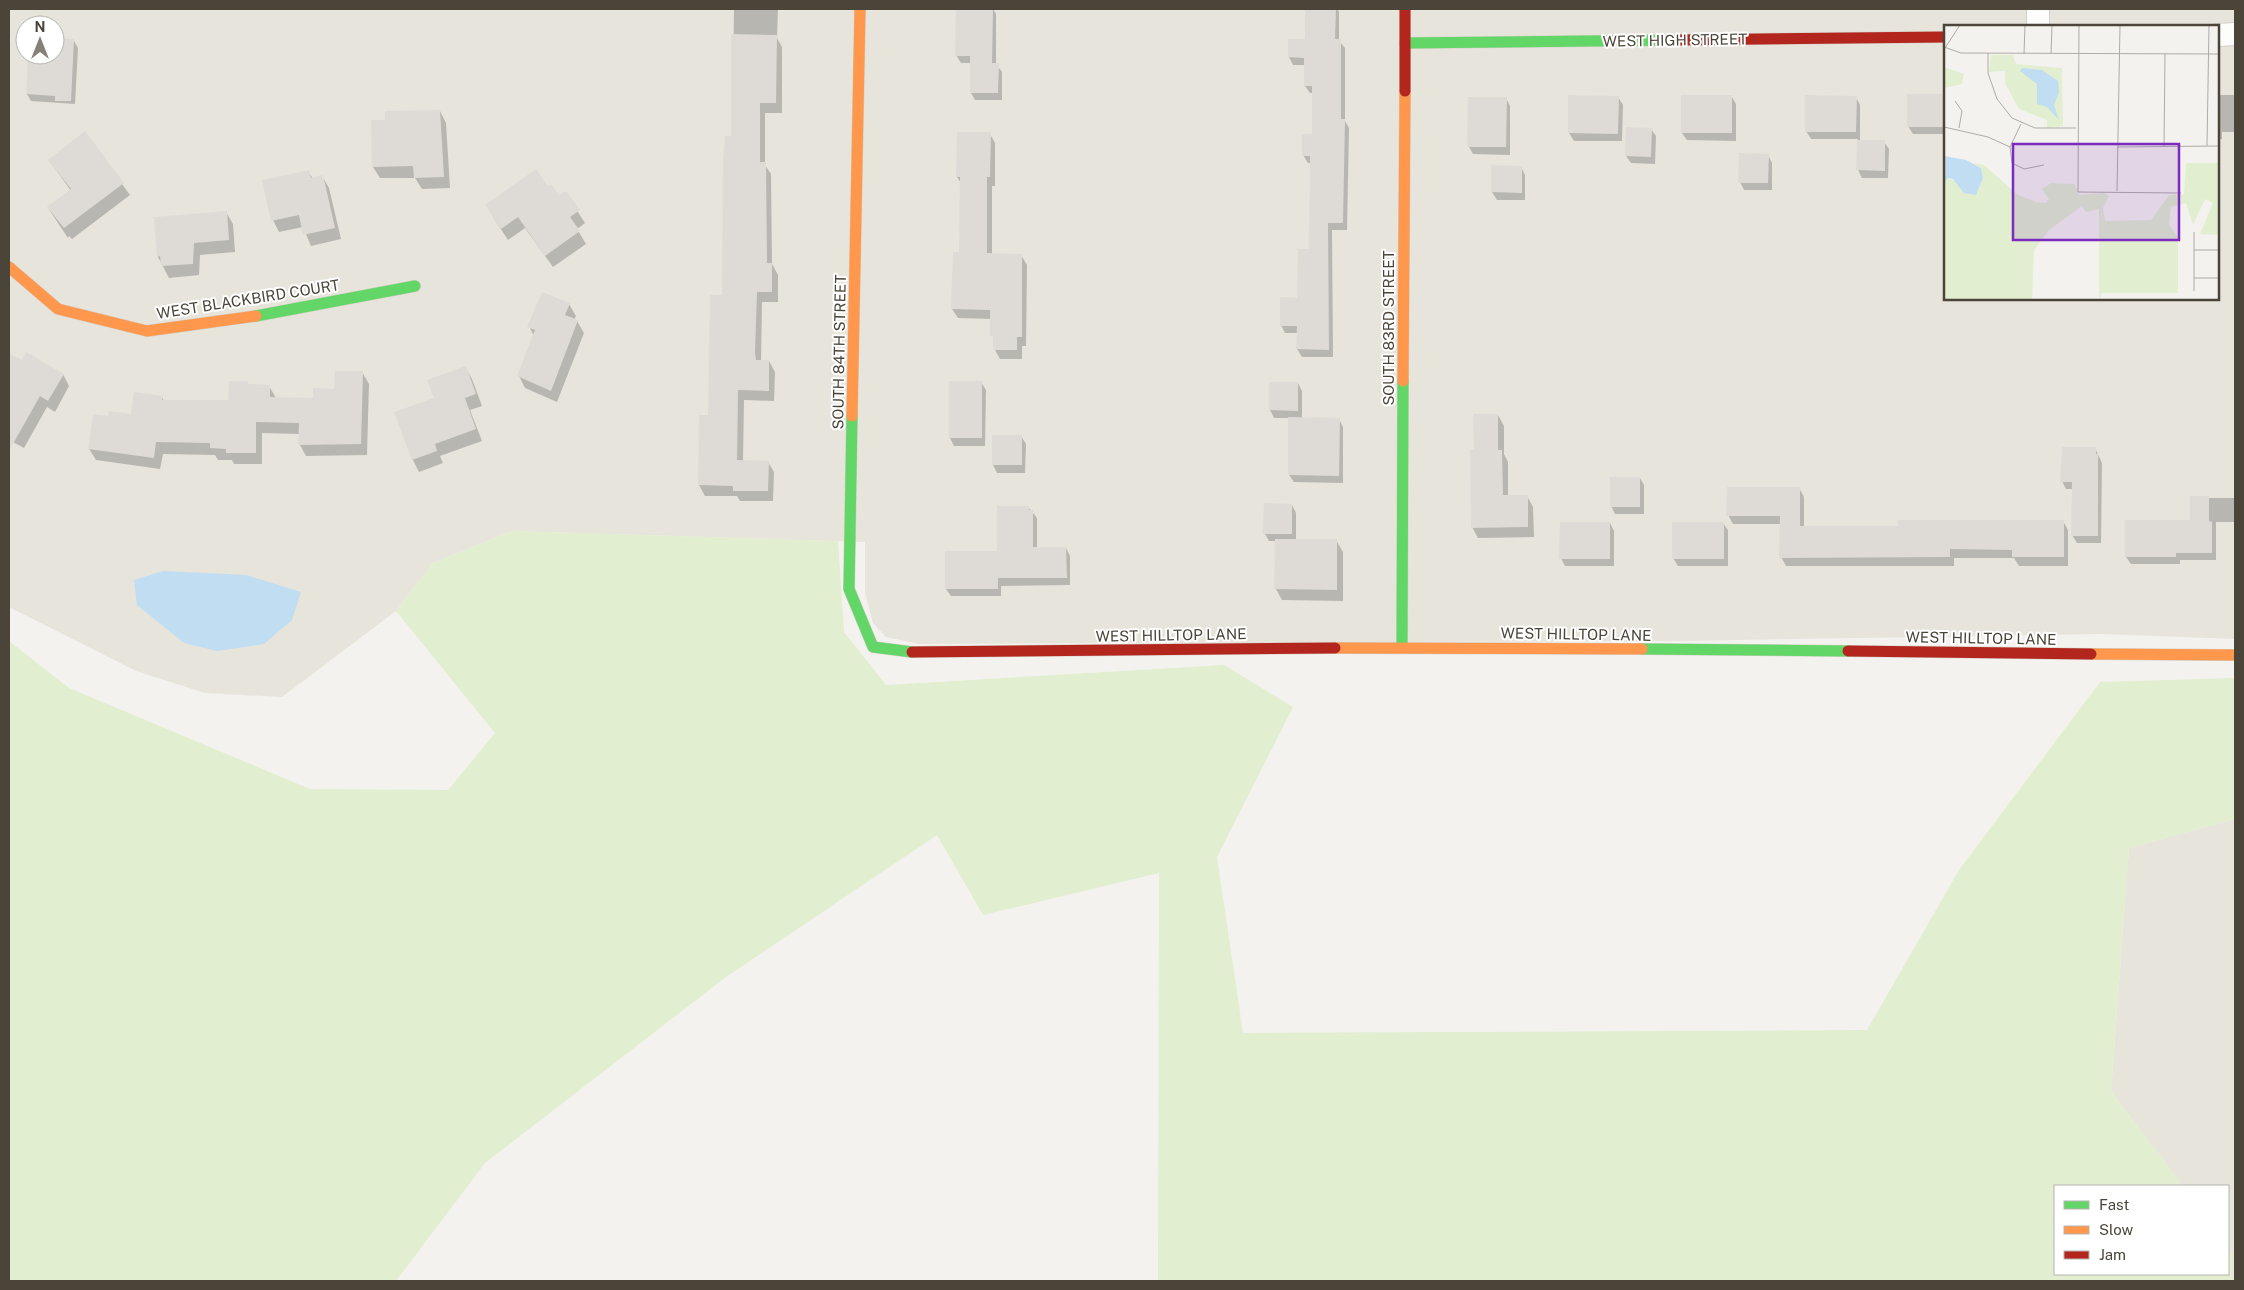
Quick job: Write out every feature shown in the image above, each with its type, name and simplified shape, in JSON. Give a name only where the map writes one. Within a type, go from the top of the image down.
[{"type":"street","name":"SOUTH 84TH STREET","points":[[860,9],[850,589],[873,647],[917,653]]},
{"type":"street","name":"SOUTH 83RD STREET","points":[[1402,647],[1406,9]]},
{"type":"street","points":[[2038,9],[2038,25]]},
{"type":"street","points":[[2219,34],[2235,34]]},
{"type":"street","name":"WEST HIGH STREET","points":[[1405,43],[1944,37]]},
{"type":"street","name":"WEST BLACKBIRD COURT","points":[[9,267],[58,309],[147,331],[234,320],[415,286]]},
{"type":"street","name":"WEST HILLTOP LANE","points":[[917,653],[1402,647],[2235,655]]},
{"type":"shaded area","points":[[9,9],[2235,9],[2235,639],[2102,634],[1679,641],[919,644],[886,637],[873,623],[865,593],[865,542],[512,531],[433,563],[396,611],[282,697],[205,693],[136,671],[9,607]]},
{"type":"shaded area","points":[[2235,819],[2235,1281],[2232,1281],[2232,1253],[2229,1248],[2229,1185],[2182,1185],[2111,1091],[2129,848]]},
{"type":"green space","points":[[512,531],[838,541],[844,632],[886,685],[1224,665],[1293,707],[1217,857],[1243,1033],[1867,1030],[1959,870],[2100,682],[2235,678],[2235,819],[2129,848],[2111,1091],[2182,1185],[2054,1185],[2054,1275],[2229,1275],[2229,1248],[2232,1253],[2232,1281],[1158,1281],[1159,873],[983,915],[937,835],[726,977],[485,1163],[396,1281],[9,1281],[9,641],[69,688],[310,789],[448,790],[495,733],[396,611],[433,563]]},
{"type":"water","points":[[163,571],[246,575],[301,592],[292,620],[264,644],[217,651],[184,643],[137,605],[134,580]]},
{"type":"building","points":[[956,9],[993,9],[992,63],[999,63],[998,93],[970,93],[970,56],[955,56]]},
{"type":"building","points":[[1305,9],[1336,9],[1335,39],[1341,39],[1341,119],[1345,119],[1343,223],[1328,223],[1329,350],[1296,349],[1297,326],[1280,326],[1280,297],[1297,298],[1298,249],[1309,249],[1310,156],[1302,156],[1302,134],[1312,134],[1312,86],[1304,86],[1304,58],[1288,57],[1288,39],[1305,39]]},
{"type":"building","points":[[731,34],[777,35],[776,103],[760,103],[760,162],[766,162],[767,263],[772,263],[772,292],[757,292],[755,352],[756,360],[769,360],[769,391],[738,390],[737,460],[769,461],[768,491],[733,491],[733,486],[698,485],[699,415],[708,415],[710,295],[722,295],[723,162],[725,136],[731,136]]},
{"type":"building","points":[[65,39],[74,39],[71,101],[55,101],[55,96],[26,94],[27,65],[65,65]]},
{"type":"building","points":[[1907,94],[1944,94],[1944,127],[1907,127]]},
{"type":"building","points":[[1568,95],[1619,96],[1618,134],[1568,133]]},
{"type":"building","points":[[1681,95],[1732,95],[1732,133],[1681,133]]},
{"type":"building","points":[[1805,95],[1857,96],[1856,132],[1805,132]]},
{"type":"building","points":[[1468,97],[1507,97],[1506,147],[1467,147]]},
{"type":"building","points":[[440,110],[444,177],[414,178],[413,166],[372,167],[371,120],[385,120],[385,111]]},
{"type":"building","points":[[1626,127],[1652,128],[1651,157],[1625,156]]},
{"type":"building","points":[[85,131],[124,183],[64,228],[47,207],[71,189],[48,160]]},
{"type":"building","points":[[957,132],[991,132],[990,177],[987,177],[987,253],[1022,254],[1022,337],[1017,337],[1017,350],[993,350],[993,336],[990,336],[990,310],[951,309],[953,252],[959,252],[960,177],[956,177]]},
{"type":"building","points":[[1857,140],[1885,140],[1885,171],[1856,170]]},
{"type":"building","points":[[1739,153],[1769,154],[1768,183],[1738,183]]},
{"type":"building","points":[[1491,165],[1522,166],[1522,193],[1491,192]]},
{"type":"building","points":[[536,169],[548,186],[551,184],[559,195],[566,191],[580,210],[570,217],[580,231],[545,256],[518,217],[501,229],[485,205]]},
{"type":"building","points":[[309,170],[311,178],[323,175],[335,228],[303,235],[299,215],[271,221],[262,180]]},
{"type":"building","points":[[227,211],[229,240],[194,243],[193,264],[161,266],[160,256],[157,257],[154,217]]},
{"type":"building","points":[[542,292],[570,303],[565,315],[578,320],[551,391],[517,376],[535,330],[527,327]]},
{"type":"building","points":[[26,352],[64,374],[48,401],[40,396],[9,451],[9,353],[22,360]]},
{"type":"building","points":[[466,366],[476,394],[465,398],[476,429],[435,444],[437,451],[412,460],[394,412],[434,398],[427,380]]},
{"type":"building","points":[[335,371],[363,371],[361,444],[298,445],[299,423],[256,422],[256,453],[226,453],[226,449],[210,448],[210,443],[156,442],[154,458],[88,449],[93,414],[108,416],[109,411],[131,414],[134,392],[163,396],[162,400],[228,400],[229,381],[248,381],[248,384],[270,385],[270,397],[313,398],[313,388],[334,389]]},
{"type":"building","points":[[949,381],[982,381],[982,438],[949,438]]},
{"type":"building","points":[[1269,382],[1298,382],[1298,411],[1269,410]]},
{"type":"building","points":[[1473,414],[1498,414],[1498,450],[1502,450],[1503,495],[1528,495],[1528,527],[1471,528],[1470,450],[1474,450]]},
{"type":"building","points":[[1288,417],[1340,418],[1339,476],[1288,475]]},
{"type":"building","points":[[992,435],[1022,435],[1022,465],[992,465]]},
{"type":"building","points":[[2062,447],[2096,447],[2096,454],[2098,454],[2098,536],[2071,536],[2072,482],[2060,482]]},
{"type":"building","points":[[1610,477],[1640,477],[1640,507],[1610,507]]},
{"type":"building","points":[[1727,487],[1800,487],[1800,526],[1898,526],[1898,520],[2064,520],[2064,557],[2012,557],[2012,550],[1950,549],[1950,557],[1779,558],[1780,516],[1726,516]]},
{"type":"building","points":[[2190,496],[2209,496],[2209,521],[2212,522],[2212,553],[2176,553],[2176,557],[2125,557],[2125,520],[2190,520]]},
{"type":"building","points":[[1264,503],[1292,504],[1292,534],[1263,534]]},
{"type":"building","points":[[997,506],[1029,506],[1029,510],[1033,510],[1033,547],[1066,547],[1067,578],[998,578],[998,589],[945,589],[945,551],[997,551]]},
{"type":"building","points":[[1560,522],[1610,522],[1610,559],[1559,559]]},
{"type":"building","points":[[1672,522],[1724,522],[1724,559],[1672,559]]},
{"type":"building","points":[[1275,539],[1337,539],[1337,590],[1274,589]]},
{"type":"traffic: fast","points":[[1405,43],[1677,40]]},
{"type":"traffic: fast","points":[[256,316],[415,286]]},
{"type":"traffic: fast","points":[[1402,647],[1403,381]]},
{"type":"traffic: fast","points":[[852,416],[849,589],[873,647],[912,652]]},
{"type":"traffic: fast","points":[[1642,649],[1848,651]]},
{"type":"traffic: slow","points":[[852,416],[860,9]]},
{"type":"traffic: slow","points":[[1403,381],[1405,91]]},
{"type":"traffic: slow","points":[[9,267],[58,309],[147,331],[256,316]]},
{"type":"traffic: slow","points":[[1335,648],[1642,649]]},
{"type":"traffic: slow","points":[[2091,654],[2235,655]]},
{"type":"traffic: jam","points":[[1405,9],[1405,91]]},
{"type":"traffic: jam","points":[[1677,40],[1944,37]]},
{"type":"traffic: jam","points":[[912,652],[1335,648]]},
{"type":"traffic: jam","points":[[1848,651],[2091,654]]}]
